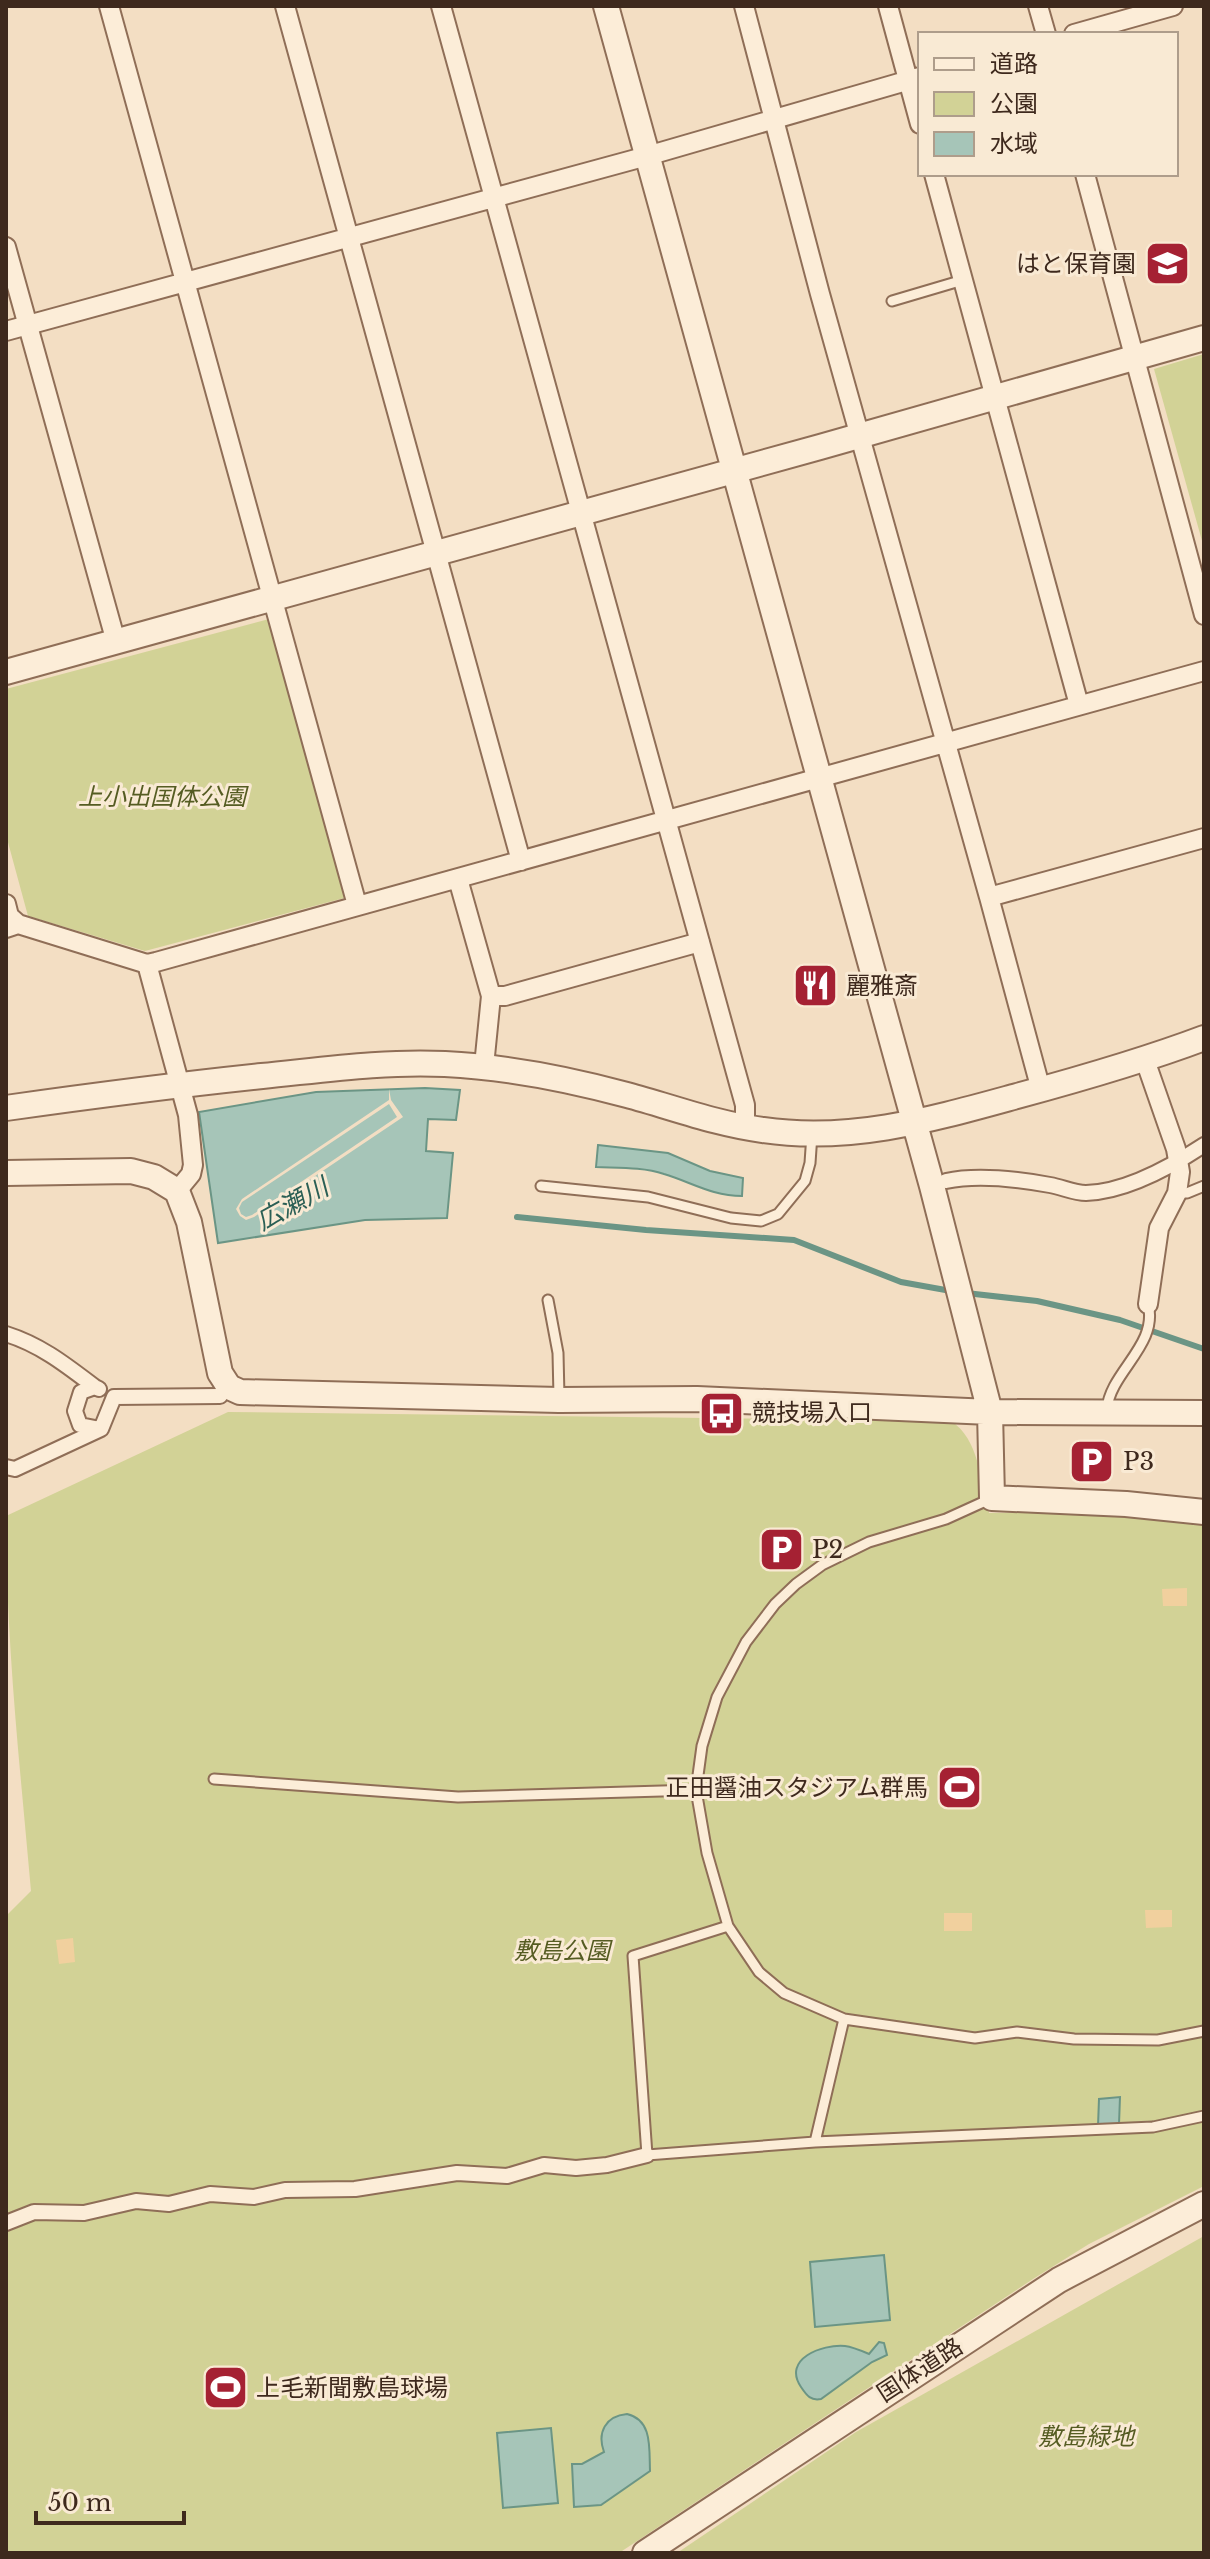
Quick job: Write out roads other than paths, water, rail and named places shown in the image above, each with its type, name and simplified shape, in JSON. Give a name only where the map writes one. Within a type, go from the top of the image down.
[{"type":"street","points":[[109,6],[357,905]]},
{"type":"street","points":[[285,6],[521,861]]},
{"type":"street","points":[[441,6],[745,1105],[745,1127]]},
{"type":"street","points":[[606,6],[820,779],[990,1412],[992,1498],[1126,1504],[1204,1512]]},
{"type":"street","points":[[744,6],[820,294],[1041,1090]]},
{"type":"street","points":[[888,6],[914,79],[918,109]]},
{"type":"street","points":[[1038,6],[1045,32]]},
{"type":"street","points":[[1081,32],[1173,6]]},
{"type":"street","points":[[6,331],[647,156],[914,79]]},
{"type":"street","points":[[935,176],[1079,705]]},
{"type":"street","points":[[1086,176],[1204,615]]},
{"type":"street","points":[[6,247],[116,642]]},
{"type":"street","points":[[6,672],[1204,338]]},
{"type":"street","points":[[6,904],[12,926],[147,964],[1204,671]]},
{"type":"street","points":[[989,897],[1204,838]]},
{"type":"street","points":[[458,879],[491,996],[484,1066]]},
{"type":"street","points":[[491,996],[505,996],[700,942]]},
{"type":"street","points":[[147,964],[188,1115],[193,1165],[191,1174],[177,1191]]},
{"type":"street","points":[[6,1108],[180,1084],[397,1064],[484,1066],[558,1078],[745,1127],[812,1134],[864,1133],[914,1124],[1041,1090],[1145,1060],[1204,1038]]},
{"type":"street","points":[[1145,1060],[1179,1163],[1177,1193],[1159,1228],[1148,1304]]},
{"type":"street","points":[[946,1181],[1001,1179],[1083,1193],[1111,1190],[1179,1163],[1204,1145]]},
{"type":"street","points":[[6,1173],[131,1171],[154,1177],[177,1191],[184,1202],[189,1222],[218,1364],[224,1381],[233,1391],[559,1400],[697,1399],[990,1412],[1204,1413]]},
{"type":"street","points":[[6,1334],[55,1356],[95,1387],[114,1397],[220,1396]]},
{"type":"street","points":[[95,1387],[81,1392],[75,1411],[80,1425],[101,1429]]},
{"type":"street","points":[[6,1467],[15,1469],[101,1429],[114,1397]]},
{"type":"street","points":[[6,2223],[34,2212],[84,2213],[136,2201],[169,2204],[210,2194],[254,2197],[285,2190],[343,2190],[457,2173],[507,2176],[544,2165],[576,2168],[607,2165],[647,2155]]},
{"type":"street","name":"国体道路","points":[[645,2553],[1059,2280],[1204,2204]]},
{"type":"lane","points":[[892,301],[963,280]]},
{"type":"lane","points":[[541,1186],[648,1197],[731,1218],[761,1221],[778,1214],[805,1181],[812,1134]]},
{"type":"lane","points":[[1177,1193],[1187,1193],[1204,1186]]},
{"type":"lane","points":[[548,1300],[558,1353],[559,1400]]},
{"type":"lane","points":[[1107,1413],[1109,1395],[1145,1335],[1149,1323],[1148,1304]]},
{"type":"lane","points":[[992,1498],[946,1519],[896,1533],[822,1565],[775,1604],[746,1642],[717,1697],[702,1746],[696,1790],[707,1853],[728,1926],[759,1972],[784,1993],[844,2019],[975,2038],[1017,2032],[1074,2039],[1158,2040],[1204,2031]]},
{"type":"lane","points":[[214,1779],[458,1797],[696,1790]]},
{"type":"lane","points":[[728,1926],[633,1956],[647,2155],[815,2142],[1153,2127],[1204,2116]]},
{"type":"lane","points":[[815,2142],[844,2019]]},
{"type":"water","name":"広瀬川","points":[[425,1088],[460,1090],[456,1120],[428,1119],[426,1151],[453,1153],[447,1218],[365,1220],[218,1243],[199,1112],[316,1092]]},
{"type":"water","points":[[598,1145],[668,1153],[710,1171],[743,1178],[742,1196],[711,1191],[656,1172],[596,1167]]},
{"type":"water","points":[[1120,2097],[1119,2124],[1098,2126],[1099,2099]]},
{"type":"water","points":[[884,2255],[890,2320],[815,2327],[810,2262]]},
{"type":"water","points":[[879,2342],[884,2343],[887,2355],[872,2362],[821,2399],[810,2397],[796,2377],[801,2361],[816,2351],[836,2346],[869,2354]]},
{"type":"water","points":[[627,2414],[641,2422],[648,2436],[650,2471],[601,2505],[574,2507],[572,2464],[582,2464],[604,2452],[602,2432],[608,2422]]},
{"type":"water","points":[[551,2428],[558,2503],[503,2508],[497,2433]]},
{"type":"waterway","points":[[517,1217],[794,1240],[901,1282],[951,1291]]},
{"type":"waterway","points":[[966,1293],[1037,1301],[1120,1320],[1204,1349]]},
{"type":"place","name":"はと保育園","points":[[1167,264]]},
{"type":"place","name":"麗雅斎","points":[[815,986]]},
{"type":"place","name":"競技場入口","points":[[721,1413]]},
{"type":"place","name":"P3","points":[[1092,1462]]},
{"type":"place","name":"P2","points":[[781,1550]]},
{"type":"place","name":"正田醤油スタジアム群馬","points":[[959,1788]]},
{"type":"place","name":"上毛新聞敷島球場","points":[[225,2388]]},
{"type":"park label","name":"上小出国体公園","points":[[162,797]]},
{"type":"park label","name":"敷島公園","points":[[562,1951]]},
{"type":"park label","name":"敷島緑地","points":[[1086,2437]]}]
